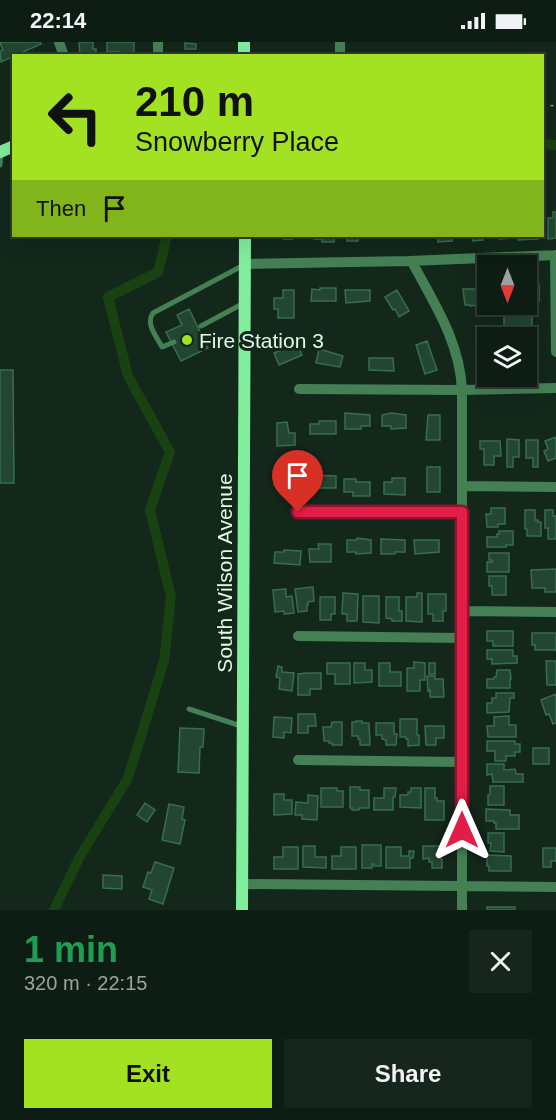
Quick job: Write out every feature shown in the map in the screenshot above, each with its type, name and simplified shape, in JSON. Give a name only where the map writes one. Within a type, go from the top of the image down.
[{"type":"main road","name":"South Wilson Avenue","points":[[242,910],[245,237]]},
{"type":"street","points":[[245,264],[556,255],[556,352]]},
{"type":"street","points":[[410,261],[450,336],[461,372],[462,910]]},
{"type":"street","points":[[299,389],[556,388]]},
{"type":"street","points":[[462,486],[556,487]]},
{"type":"street","points":[[298,512],[462,512]]},
{"type":"street","points":[[462,611],[556,612]]},
{"type":"street","points":[[298,636],[462,638]]},
{"type":"street","points":[[298,760],[462,762]]},
{"type":"street","points":[[242,884],[556,887]]},
{"type":"lane","points":[[0,165],[1,151]]},
{"type":"lane","points":[[174,342],[162,347],[149,322],[153,313],[245,264]]},
{"type":"lane","points":[[201,326],[245,303]]},
{"type":"lane","points":[[189,709],[243,727]]},
{"type":"building","points":[[40,42],[41,44],[19,54],[12,54],[12,57],[1,62],[0,51],[3,50],[0,43]]},
{"type":"building","points":[[79,42],[93,42],[96,54],[80,54]]},
{"type":"building","points":[[107,42],[134,42],[134,53],[107,52]]},
{"type":"building","points":[[185,43],[196,44],[196,49],[185,49]]},
{"type":"building","points":[[553,212],[556,212],[556,238],[548,239],[548,218],[553,218]]},
{"type":"building","points":[[314,237],[334,237],[334,242],[322,242],[322,239],[314,239]]},
{"type":"building","points":[[347,237],[360,237],[358,241],[347,241]]},
{"type":"building","points":[[438,237],[452,237],[452,241],[438,242]]},
{"type":"building","points":[[473,237],[483,237],[483,240],[473,241]]},
{"type":"building","points":[[498,237],[514,237],[514,238],[499,239]]},
{"type":"building","points":[[518,237],[538,237],[538,239],[518,240]]},
{"type":"building","points":[[537,284],[539,284],[539,301],[537,301]]},
{"type":"building","points":[[320,288],[336,288],[336,301],[311,301],[312,289],[320,290]]},
{"type":"building","points":[[463,289],[477,289],[477,305],[465,305]]},
{"type":"building","points":[[283,290],[294,290],[294,318],[278,318],[278,309],[274,309],[274,298],[283,298]]},
{"type":"building","points":[[345,290],[370,290],[370,301],[346,303]]},
{"type":"building","points":[[397,290],[409,311],[399,317],[385,297]]},
{"type":"building","name":"Fire Station 3","points":[[189,309],[208,348],[181,361],[166,332],[182,325],[177,315]]},
{"type":"building","points":[[504,315],[532,315],[532,327],[504,327]]},
{"type":"building","points":[[427,341],[437,370],[425,374],[416,345]]},
{"type":"building","points":[[297,344],[302,355],[279,365],[274,353]]},
{"type":"building","points":[[319,349],[343,356],[340,367],[316,363]]},
{"type":"building","points":[[369,358],[393,358],[394,371],[369,370]]},
{"type":"building","points":[[0,370],[13,370],[14,483],[0,483]]},
{"type":"building","points":[[345,413],[370,415],[370,426],[361,426],[361,429],[345,429]]},
{"type":"building","points":[[391,413],[406,415],[406,428],[391,429],[391,426],[382,426],[382,415]]},
{"type":"building","points":[[428,415],[440,415],[440,440],[426,440]]},
{"type":"building","points":[[319,421],[336,421],[336,434],[310,434],[310,424],[319,424]]},
{"type":"building","points":[[287,422],[289,433],[295,433],[295,445],[277,446],[277,423]]},
{"type":"building","points":[[556,437],[556,458],[548,461],[544,451],[548,449],[545,441]]},
{"type":"building","points":[[507,439],[519,440],[519,457],[513,457],[513,467],[507,467]]},
{"type":"building","points":[[526,440],[538,440],[538,467],[533,467],[533,458],[526,458]]},
{"type":"building","points":[[480,441],[500,441],[501,456],[494,456],[494,465],[484,465],[484,449],[480,449]]},
{"type":"building","points":[[427,467],[440,467],[440,492],[427,492]]},
{"type":"building","points":[[274,472],[302,473],[302,484],[274,485]]},
{"type":"building","points":[[310,475],[336,476],[336,488],[309,488]]},
{"type":"building","points":[[392,478],[405,478],[405,495],[384,494],[384,482],[392,482]]},
{"type":"building","points":[[344,479],[370,482],[370,496],[353,496],[353,492],[344,492]]},
{"type":"building","points":[[491,508],[505,508],[505,524],[498,524],[498,527],[487,527],[486,514],[491,514]]},
{"type":"building","points":[[525,510],[535,510],[535,520],[541,522],[541,536],[527,536]]},
{"type":"building","points":[[545,510],[553,510],[553,516],[556,516],[556,539],[548,539],[548,528],[545,528]]},
{"type":"building","points":[[499,531],[513,531],[513,545],[487,547],[487,537],[497,537]]},
{"type":"building","points":[[357,538],[371,540],[371,553],[347,552],[347,540],[357,540]]},
{"type":"building","points":[[381,539],[405,540],[405,552],[381,554]]},
{"type":"building","points":[[414,540],[439,540],[439,552],[415,554]]},
{"type":"building","points":[[318,544],[331,544],[331,562],[310,562],[309,549],[319,549]]},
{"type":"building","points":[[284,550],[301,551],[300,565],[274,563],[275,552],[284,552]]},
{"type":"building","points":[[489,553],[509,553],[509,572],[487,572],[487,562],[492,562],[489,560]]},
{"type":"building","points":[[556,569],[556,592],[545,592],[545,588],[532,588],[531,570]]},
{"type":"building","points":[[489,576],[506,576],[506,595],[492,595]]},
{"type":"building","points":[[313,587],[314,601],[308,602],[307,611],[298,612],[295,589]]},
{"type":"building","points":[[286,589],[286,597],[292,596],[294,613],[275,612],[273,590]]},
{"type":"building","points":[[343,593],[358,594],[357,621],[347,621],[347,614],[342,614]]},
{"type":"building","points":[[417,593],[422,593],[422,622],[406,621],[406,597],[417,597]]},
{"type":"building","points":[[428,594],[446,594],[446,611],[443,611],[443,621],[433,621],[433,614],[428,614]]},
{"type":"building","points":[[363,596],[379,596],[379,623],[363,622]]},
{"type":"building","points":[[320,597],[335,597],[335,614],[331,614],[331,620],[320,620]]},
{"type":"building","points":[[386,597],[399,597],[402,621],[392,621],[386,618]]},
{"type":"building","points":[[487,631],[513,631],[513,646],[493,646],[493,641],[487,641]]},
{"type":"building","points":[[532,633],[556,633],[556,650],[535,650],[535,645],[532,645]]},
{"type":"building","points":[[487,650],[513,650],[513,656],[517,656],[517,663],[492,664],[492,659],[487,659]]},
{"type":"building","points":[[546,661],[556,661],[556,685],[547,685]]},
{"type":"building","points":[[414,662],[425,663],[425,680],[420,680],[420,691],[407,691],[407,668],[414,668]]},
{"type":"building","points":[[327,663],[350,663],[350,684],[335,684],[335,674],[327,674]]},
{"type":"building","points":[[354,663],[365,663],[365,670],[372,670],[372,682],[354,683]]},
{"type":"building","points":[[379,663],[390,663],[390,672],[401,672],[401,686],[379,686]]},
{"type":"building","points":[[429,663],[435,663],[435,674],[429,674]]},
{"type":"building","points":[[278,666],[282,667],[282,672],[294,673],[292,691],[279,689],[280,678],[276,677]]},
{"type":"building","points":[[497,670],[510,670],[510,688],[487,688],[487,679],[494,679]]},
{"type":"building","points":[[321,673],[321,689],[310,689],[310,695],[298,695],[298,674]]},
{"type":"building","points":[[427,676],[443,679],[444,697],[430,697]]},
{"type":"building","points":[[496,693],[514,693],[514,698],[510,698],[509,712],[487,713],[487,703],[492,703],[492,698],[496,698]]},
{"type":"building","points":[[556,694],[556,723],[553,724],[549,714],[546,715],[541,700]]},
{"type":"building","points":[[298,714],[315,714],[316,726],[308,726],[308,733],[298,733]]},
{"type":"building","points":[[509,716],[509,725],[516,725],[516,737],[488,737],[487,726],[494,726],[494,717]]},
{"type":"building","points":[[274,717],[292,718],[291,733],[284,732],[284,738],[273,737]]},
{"type":"building","points":[[400,719],[417,719],[419,745],[408,746],[408,739],[400,737]]},
{"type":"building","points":[[332,722],[342,722],[342,745],[332,745],[329,741],[324,741],[323,727],[331,727]]},
{"type":"building","points":[[352,722],[369,723],[370,745],[360,745],[358,736],[352,736]]},
{"type":"building","points":[[376,723],[394,723],[394,734],[397,734],[396,745],[386,745],[386,740],[382,739],[382,735],[376,735]]},
{"type":"building","points":[[425,726],[444,726],[444,738],[436,738],[436,745],[426,745]]},
{"type":"building","points":[[180,728],[204,729],[203,747],[200,747],[199,773],[178,772]]},
{"type":"building","points":[[487,741],[515,741],[515,744],[520,744],[520,752],[515,752],[515,756],[506,756],[506,761],[495,761],[495,751],[487,751]]},
{"type":"building","points":[[533,748],[549,748],[549,764],[533,764]]},
{"type":"building","points":[[487,764],[504,764],[504,770],[515,769],[516,774],[523,774],[523,782],[493,782],[492,774],[487,775]]},
{"type":"building","points":[[490,786],[504,786],[504,805],[488,805]]},
{"type":"building","points":[[350,787],[369,790],[369,808],[352,810],[350,808]]},
{"type":"building","points":[[321,788],[337,788],[337,791],[343,791],[343,807],[321,807]]},
{"type":"building","points":[[384,788],[396,788],[393,810],[374,810],[374,798],[384,798]]},
{"type":"building","points":[[411,788],[421,788],[421,808],[400,807],[400,795],[408,795]]},
{"type":"building","points":[[425,788],[435,788],[437,801],[444,801],[444,820],[425,820]]},
{"type":"building","points":[[274,794],[284,794],[284,800],[292,800],[292,814],[274,815]]},
{"type":"building","points":[[308,795],[318,796],[317,820],[302,819],[302,815],[295,815],[296,802],[308,803]]},
{"type":"building","points":[[145,803],[155,810],[147,822],[137,815]]},
{"type":"building","points":[[169,804],[184,807],[182,819],[185,820],[180,844],[162,840]]},
{"type":"building","points":[[486,809],[510,810],[510,815],[519,815],[519,829],[496,829],[494,821],[486,821]]},
{"type":"building","points":[[488,833],[504,833],[504,852],[490,851],[491,843],[488,843]]},
{"type":"building","points":[[362,845],[381,845],[381,866],[372,864],[372,868],[362,868]]},
{"type":"building","points":[[303,846],[315,846],[315,857],[326,857],[326,868],[303,867]]},
{"type":"building","points":[[423,846],[440,846],[442,868],[432,868],[429,858],[423,859]]},
{"type":"building","points":[[283,847],[298,847],[298,869],[274,869],[274,857],[283,857]]},
{"type":"building","points":[[341,847],[356,847],[356,869],[332,869],[332,856],[341,856]]},
{"type":"building","points":[[386,847],[401,847],[401,856],[409,856],[409,851],[414,851],[413,858],[410,858],[410,868],[386,868]]},
{"type":"building","points":[[543,848],[556,848],[556,861],[551,861],[551,867],[543,867]]},
{"type":"building","points":[[487,855],[511,856],[511,871],[489,871]]},
{"type":"building","points":[[155,862],[174,868],[163,904],[149,899],[152,890],[143,887],[148,872],[151,873]]},
{"type":"building","points":[[103,875],[122,876],[122,889],[103,888]]},
{"type":"building","points":[[487,907],[515,907],[515,910],[487,910]]},
{"type":"waterway","points":[[544,144],[556,145]]},
{"type":"waterway","points":[[54,910],[79,858],[128,778],[164,661],[171,597],[150,510],[170,452],[128,376],[108,297],[158,272],[167,237]]},
{"type":"place","name":"Fire Station 3","points":[[187,340]]},
{"type":"route","points":[[298,512],[462,512],[462,830]]}]
